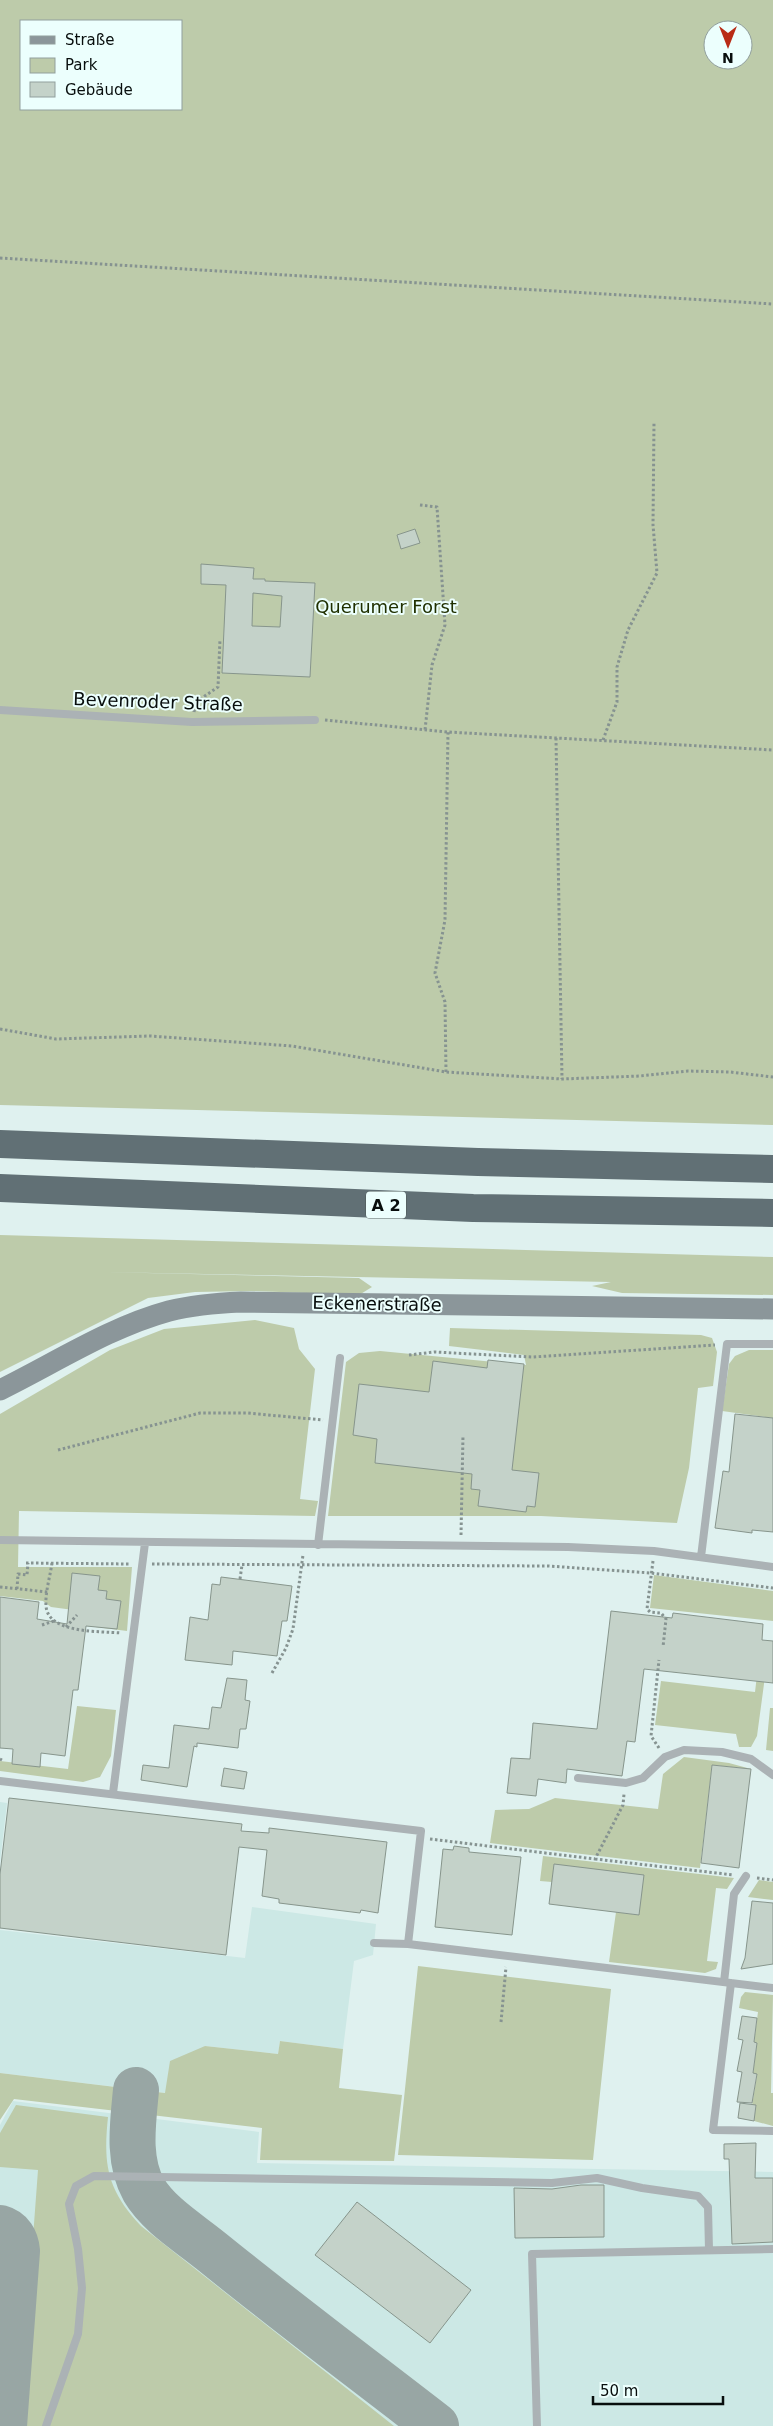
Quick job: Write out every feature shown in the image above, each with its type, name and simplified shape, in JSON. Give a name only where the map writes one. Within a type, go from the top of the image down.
[{"type":"highway","points":[[0,1144],[676,1168],[773,1169]]},
{"type":"highway","points":[[676,1168],[773,1151]]},
{"type":"highway","name":"A 2","points":[[0,1188],[473,1208],[773,1213]]},
{"type":"main road","name":"Eckenerstraße","points":[[0,1390],[131,1323],[169,1311],[203,1304],[241,1302],[773,1309]]},
{"type":"lane","name":"Bevenroder Straße","points":[[0,710],[192,722],[315,720]]},
{"type":"lane","points":[[701,1556],[727,1344],[773,1344]]},
{"type":"lane","points":[[318,1545],[340,1358]]},
{"type":"lane","points":[[0,1540],[304,1545],[460,1545],[654,1551],[773,1566]]},
{"type":"lane","points":[[112,1793],[145,1543]]},
{"type":"lane","points":[[578,1778],[626,1783],[643,1778],[665,1757],[684,1750],[722,1752],[751,1759],[773,1776]]},
{"type":"lane","points":[[0,1781],[421,1831],[408,1944]]},
{"type":"lane","points":[[746,1876],[734,1894],[713,2130],[773,2131]]},
{"type":"lane","points":[[374,1943],[408,1944],[773,1988]]},
{"type":"lane","points":[[46,2426],[78,2334],[80,2316],[82,2288],[78,2248],[69,2204],[76,2186],[94,2176],[552,2183],[597,2178],[642,2188],[698,2196],[708,2206],[709,2250]]},
{"type":"lane","points":[[537,2426],[532,2254],[773,2249]]},
{"type":"path","points":[[0,258],[773,304]]},
{"type":"path","points":[[603,740],[617,702],[617,667],[628,630],[657,573],[653,525],[654,422]]},
{"type":"path","points":[[420,505],[437,507],[445,625],[432,665],[425,730]]},
{"type":"path","points":[[192,722],[196,702],[218,687],[220,639]]},
{"type":"path","points":[[315,720],[448,732],[773,750]]},
{"type":"path","points":[[446,1072],[445,1002],[435,972],[445,920],[448,732]]},
{"type":"path","points":[[556,738],[562,1079]]},
{"type":"path","points":[[0,1029],[56,1039],[150,1036],[292,1046],[446,1072],[562,1079],[640,1076],[688,1071],[730,1072],[773,1077]]},
{"type":"path","points":[[409,1355],[434,1352],[534,1357],[727,1344]]},
{"type":"path","points":[[58,1450],[200,1413],[247,1413],[333,1422]]},
{"type":"path","points":[[461,1566],[463,1435]]},
{"type":"path","points":[[272,1673],[286,1648],[293,1629],[304,1545]]},
{"type":"path","points":[[654,1551],[647,1609],[650,1612],[661,1613],[666,1619],[663,1648]]},
{"type":"path","points":[[17,1589],[18,1574],[28,1575],[27,1563],[558,1567],[651,1573],[773,1588]]},
{"type":"path","points":[[52,1564],[46,1608],[54,1620],[65,1627],[134,1634]]},
{"type":"path","points":[[240,1579],[242,1566]]},
{"type":"path","points":[[0,1587],[48,1592]]},
{"type":"path","points":[[65,1627],[77,1615]]},
{"type":"path","points":[[42,1625],[54,1620]]},
{"type":"path","points":[[659,1660],[651,1736],[665,1757]]},
{"type":"path","points":[[595,1859],[623,1805],[626,1783]]},
{"type":"path","points":[[420,1838],[773,1880]]},
{"type":"path","points":[[501,2022],[508,1956]]},
{"type":"shaded area","points":[[0,1802],[7,1803],[0,1862]]},
{"type":"shaded area","points":[[252,1907],[376,1924],[373,1955],[354,1961],[343,2049],[280,2041],[278,2054],[205,2046],[166,2093],[0,2073],[0,1930],[245,1958]]},
{"type":"shaded area","points":[[13,2101],[259,2132],[257,2163],[773,2172],[773,2426],[0,2426],[0,2125]]},
{"type":"green space","name":"Querumer Forst","points":[[0,0],[773,0],[773,1125],[0,1105]]},
{"type":"green space","points":[[0,1235],[773,1257],[773,1295],[622,1293],[592,1286],[611,1282],[102,1272],[359,1278],[372,1287],[359,1295],[251,1291],[195,1292],[148,1298],[0,1372]]},
{"type":"green space","points":[[255,1320],[294,1328],[299,1349],[315,1369],[300,1499],[318,1501],[315,1516],[19,1511],[18,1567],[132,1567],[127,1631],[80,1625],[81,1611],[51,1607],[43,1601],[0,1596],[0,1414],[110,1350],[164,1329]]},
{"type":"green space","points":[[450,1328],[701,1335],[712,1338],[717,1352],[713,1386],[698,1388],[689,1468],[677,1523],[541,1516],[328,1516],[346,1362],[359,1353],[380,1351],[526,1365],[524,1355],[449,1346]]},
{"type":"green space","points":[[749,1350],[773,1350],[773,1418],[722,1411],[729,1364],[735,1356]]},
{"type":"green space","points":[[654,1575],[773,1591],[773,1621],[650,1608]]},
{"type":"green space","points":[[758,1667],[766,1669],[757,1736],[751,1747],[739,1747],[736,1734],[655,1725],[661,1681],[755,1692]]},
{"type":"green space","points":[[77,1706],[116,1710],[111,1756],[100,1777],[83,1782],[0,1771],[0,1761],[68,1769]]},
{"type":"green space","points":[[770,1708],[773,1708],[773,1751],[766,1750]]},
{"type":"green space","points":[[684,1757],[729,1763],[751,1769],[712,1765],[700,1868],[490,1843],[495,1810],[529,1809],[555,1798],[658,1809],[663,1774]]},
{"type":"green space","points":[[543,1856],[734,1878],[727,1889],[716,1888],[707,1961],[718,1962],[716,1969],[705,1973],[609,1962],[616,1912],[639,1915],[554,1864],[552,1882],[540,1881]]},
{"type":"green space","points":[[759,1880],[773,1882],[773,1900],[748,1897]]},
{"type":"green space","points":[[418,1966],[611,1989],[593,2160],[398,2155]]},
{"type":"green space","points":[[745,1992],[773,1995],[771,2093],[773,2093],[773,2126],[754,2121],[756,2105],[752,2105],[757,2075],[753,2073],[757,2043],[754,2042],[758,2012],[739,2008],[741,1997]]},
{"type":"green space","points":[[280,2041],[343,2049],[339,2088],[402,2095],[394,2161],[260,2160],[262,2128],[14,2099],[0,2120],[0,2073],[165,2093],[170,2061],[205,2046],[278,2054]]},
{"type":"green space","points":[[16,2105],[108,2117],[106,2149],[110,2176],[121,2201],[141,2226],[394,2426],[19,2426],[38,2170],[0,2167],[0,2133]]},
{"type":"building","points":[[415,529],[420,543],[401,549],[397,535]]},
{"type":"building","points":[[201,564],[254,568],[253,579],[265,579],[265,581],[315,583],[310,677],[222,673],[226,585],[201,584]],"holes":[[[253,593],[282,596],[280,627],[252,626]]]},
{"type":"building","points":[[488,1360],[524,1364],[512,1470],[539,1473],[535,1507],[527,1506],[526,1512],[478,1506],[480,1490],[471,1489],[472,1474],[375,1463],[377,1439],[353,1435],[359,1384],[429,1392],[433,1361],[487,1368]]},
{"type":"building","points":[[735,1414],[773,1418],[773,1532],[752,1530],[752,1533],[715,1528],[723,1471],[729,1472]]},
{"type":"building","points":[[72,1573],[100,1576],[98,1590],[107,1591],[106,1599],[121,1601],[117,1629],[86,1626],[78,1690],[73,1690],[65,1756],[41,1753],[40,1767],[12,1764],[13,1749],[0,1748],[0,1597],[39,1602],[37,1619],[67,1624]]},
{"type":"building","points":[[221,1577],[292,1586],[287,1621],[282,1621],[277,1656],[233,1651],[232,1665],[185,1660],[190,1617],[208,1620],[212,1584],[220,1585]]},
{"type":"building","points":[[611,1611],[672,1618],[673,1613],[763,1624],[762,1640],[773,1641],[773,1683],[644,1669],[635,1742],[627,1741],[622,1776],[567,1769],[566,1783],[538,1779],[536,1796],[507,1793],[511,1758],[530,1759],[533,1723],[597,1729]]},
{"type":"building","points":[[227,1678],[247,1680],[245,1700],[250,1701],[246,1729],[240,1729],[238,1748],[197,1743],[197,1747],[194,1746],[187,1787],[141,1780],[143,1765],[169,1768],[174,1725],[209,1729],[212,1707],[221,1708]]},
{"type":"building","points":[[712,1765],[751,1769],[739,1868],[701,1863]]},
{"type":"building","points":[[224,1768],[247,1772],[244,1789],[221,1786]]},
{"type":"building","points":[[9,1798],[242,1824],[241,1831],[269,1833],[269,1828],[387,1842],[378,1913],[361,1910],[360,1913],[279,1903],[279,1899],[262,1896],[267,1850],[239,1847],[226,1955],[0,1928],[0,1874]]},
{"type":"building","points":[[454,1846],[469,1848],[469,1852],[521,1857],[512,1935],[435,1927],[443,1849],[453,1850]]},
{"type":"building","points":[[554,1864],[644,1875],[639,1915],[549,1904]]},
{"type":"building","points":[[752,1901],[773,1903],[773,1964],[741,1969],[745,1958]]},
{"type":"building","points":[[742,2016],[757,2018],[754,2042],[757,2043],[753,2073],[757,2074],[752,2103],[737,2102],[742,2072],[737,2071],[743,2040],[738,2039]]},
{"type":"building","points":[[740,2103],[756,2105],[754,2121],[738,2118]]},
{"type":"building","points":[[756,2143],[755,2178],[773,2178],[773,2242],[732,2244],[729,2159],[724,2159],[724,2144]]},
{"type":"building","points":[[581,2185],[604,2185],[604,2237],[515,2238],[514,2188],[552,2189]]},
{"type":"building","points":[[357,2202],[471,2290],[430,2343],[315,2255]]},
{"type":"taxiway","points":[[136,2090],[132,2141],[135,2166],[144,2190],[158,2208],[267,2296],[436,2426]]},
{"type":"taxiway","points":[[0,2228],[12,2236],[17,2251],[4,2426]]}]
